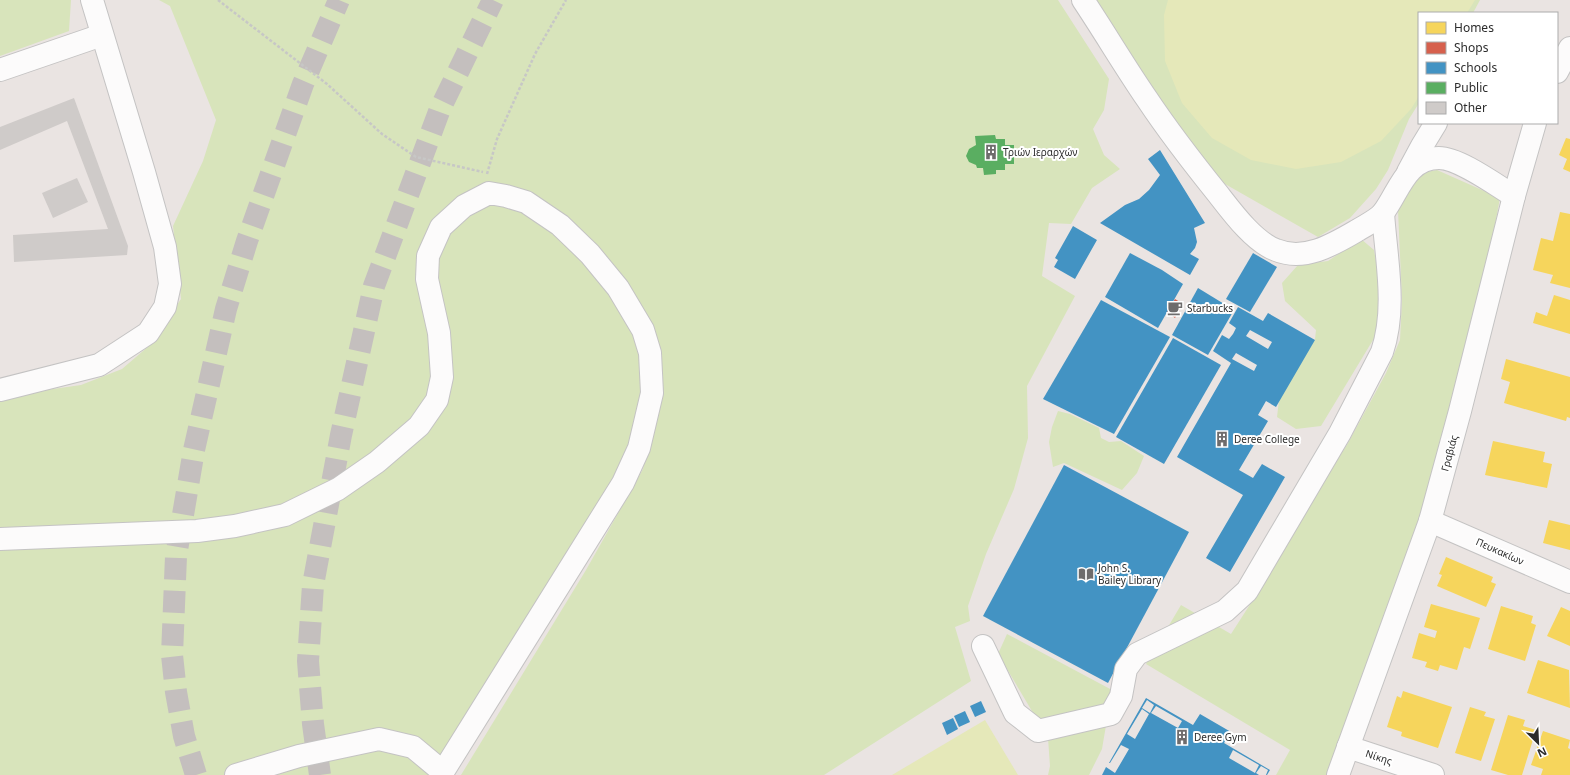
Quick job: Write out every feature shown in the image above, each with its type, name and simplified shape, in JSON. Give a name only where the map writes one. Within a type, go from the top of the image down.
[{"type":"street","points":[[0,390],[99,365],[148,333],[165,307],[170,284],[165,247],[92,0]]},
{"type":"street","points":[[1082,0],[1146,99],[1189,158],[1233,213],[1259,240],[1275,250],[1285,253],[1310,253],[1340,240],[1373,221],[1383,213],[1435,124]]},
{"type":"street","points":[[0,70],[102,35]]},
{"type":"street","points":[[1558,70],[1570,48]]},
{"type":"street","name":"Γραβιάς","points":[[1338,775],[1430,521],[1460,411],[1514,196],[1536,124]]},
{"type":"street","points":[[1408,172],[1426,161],[1437,158],[1448,159],[1514,196]]},
{"type":"street","points":[[0,539],[197,531],[235,526],[285,515],[338,489],[377,462],[419,426],[437,400],[442,377],[440,340],[427,279],[428,256],[440,227],[488,183],[506,196],[526,202],[560,225],[590,254],[618,288],[643,330],[650,353],[652,393],[639,448],[623,483],[442,773],[412,747],[379,739],[299,756],[236,775]]},
{"type":"street","points":[[983,646],[1015,714],[1038,731],[1111,714],[1121,696],[1126,669],[1137,654],[1225,611],[1247,591],[1340,433],[1382,352],[1386,338],[1390,304],[1383,213]]},
{"type":"street","name":"Πευκακίων","points":[[1430,521],[1570,582]]},
{"type":"street","name":"Νίκης","points":[[1348,747],[1433,775]]},
{"type":"path","points":[[218,0],[327,84],[382,134],[416,157],[488,183],[497,139],[535,54],[566,0]]},
{"type":"green space","points":[[0,0],[71,0],[69,31],[0,56]]},
{"type":"green space","points":[[159,0],[1058,0],[1109,79],[1104,110],[1093,129],[1104,155],[1120,169],[1092,188],[1071,224],[1049,223],[1042,276],[1075,296],[1027,386],[1028,438],[1014,489],[986,554],[968,606],[970,621],[955,627],[971,681],[824,775],[461,775],[586,570],[643,469],[656,405],[633,449],[435,775],[0,775],[0,389],[46,390],[81,385],[122,369],[150,345],[181,299],[173,226],[203,161],[216,120],[170,6]]},
{"type":"green space","points":[[1093,0],[1480,0],[1474,12],[1418,12],[1418,105],[1409,119],[1388,170],[1376,189],[1350,218],[1318,237],[1211,176]]},
{"type":"green space","points":[[1168,0],[1475,0],[1468,12],[1418,12],[1418,98],[1411,109],[1381,141],[1341,162],[1296,169],[1251,160],[1212,138],[1182,103],[1165,61],[1164,15]]},
{"type":"green space","points":[[1437,170],[1500,198],[1481,301],[1421,517],[1328,775],[1276,775],[1290,750],[1146,664],[1181,605],[1231,634],[1249,606],[1295,526],[1348,443],[1386,373],[1400,340],[1402,300],[1398,210],[1406,187],[1421,173]]},
{"type":"green space","points":[[1361,239],[1374,250],[1382,295],[1376,335],[1321,426],[1296,429],[1277,417],[1279,400],[1315,339],[1316,330],[1285,301],[1282,283],[1298,265],[1328,261]]},
{"type":"green space","points":[[1058,411],[1070,414],[1099,428],[1101,438],[1109,442],[1121,441],[1144,456],[1137,473],[1122,490],[1064,463],[1053,467],[1049,442],[1052,427]]},
{"type":"green space","points":[[1007,634],[1112,690],[1102,749],[1089,775],[1048,775],[1050,766],[1048,738],[998,654]]},
{"type":"green space","points":[[985,720],[1018,775],[892,775]]},
{"type":"building: Homes","points":[[1566,138],[1570,139],[1570,172],[1563,169],[1567,159],[1559,155]]},
{"type":"building: Homes","points":[[1560,212],[1570,214],[1570,288],[1550,283],[1553,275],[1533,270],[1541,238],[1553,241]]},
{"type":"building: Homes","points":[[1554,295],[1570,300],[1570,334],[1533,323],[1536,312],[1547,316]]},
{"type":"building: Homes","points":[[1506,359],[1570,377],[1570,418],[1567,417],[1566,421],[1504,403],[1510,382],[1501,379]]},
{"type":"building: Homes","points":[[1493,441],[1545,452],[1543,462],[1552,464],[1547,488],[1485,475]]},
{"type":"building: Homes","points":[[1549,520],[1570,525],[1570,550],[1543,543]]},
{"type":"building: Homes","points":[[1446,557],[1493,577],[1491,582],[1496,584],[1486,607],[1437,586],[1442,575],[1439,574]]},
{"type":"building: Homes","points":[[1431,604],[1480,618],[1470,649],[1464,647],[1457,670],[1440,665],[1438,671],[1425,667],[1427,662],[1412,658],[1419,633],[1435,638],[1437,631],[1424,627]]},
{"type":"building: Homes","points":[[1501,606],[1533,616],[1531,623],[1536,625],[1525,661],[1488,649]]},
{"type":"building: Homes","points":[[1561,607],[1570,611],[1570,646],[1547,636]]},
{"type":"building: Homes","points":[[1538,660],[1569,670],[1570,708],[1527,693]]},
{"type":"building: Homes","points":[[1403,691],[1452,707],[1438,748],[1401,736],[1402,732],[1387,727],[1397,696],[1401,698]]},
{"type":"building: Homes","points":[[1470,707],[1486,712],[1484,716],[1495,719],[1481,761],[1455,753]]},
{"type":"building: Homes","points":[[1508,715],[1525,720],[1523,726],[1536,730],[1522,775],[1508,775],[1491,770]]},
{"type":"building: Homes","points":[[1543,731],[1570,740],[1568,748],[1570,749],[1570,775],[1541,775],[1543,769],[1531,765]]},
{"type":"building: Shops","name":"Starbucks","points":[[1175,299],[1183,304],[1175,318],[1167,312]]},
{"type":"building: Schools","points":[[1160,150],[1205,223],[1194,228],[1197,242],[1195,248],[1190,254],[1199,259],[1190,275],[1100,223],[1125,205],[1139,199],[1149,190],[1160,175],[1148,159]]},
{"type":"building: Schools","points":[[1073,226],[1097,240],[1075,279],[1054,267],[1058,260],[1055,258]]},
{"type":"building: Schools","points":[[1130,253],[1162,270],[1183,284],[1158,328],[1105,297]]},
{"type":"building: Schools","points":[[1253,253],[1277,267],[1250,312],[1226,299]]},
{"type":"building: Schools","points":[[1198,288],[1234,310],[1208,355],[1172,335]]},
{"type":"building: Schools","points":[[1101,300],[1170,337],[1114,434],[1043,399]]},
{"type":"building: Schools","name":"Deree College","points":[[1238,307],[1263,321],[1268,313],[1315,340],[1276,407],[1266,401],[1258,415],[1268,421],[1239,470],[1253,478],[1262,464],[1285,477],[1230,572],[1206,558],[1243,495],[1177,457],[1231,363],[1213,351],[1222,335],[1229,339],[1233,334],[1236,328],[1229,323]],"holes":[[[1250,330],[1272,342],[1268,349],[1246,336]],[[1236,353],[1257,365],[1254,371],[1232,359]]]},
{"type":"building: Schools","points":[[1173,338],[1221,365],[1164,464],[1116,437]]},
{"type":"building: Schools","name":"John S. Bailey Library","points":[[1064,465],[1189,532],[1108,683],[983,616]]},
{"type":"building: Schools","name":"Deree Gym","points":[[1146,698],[1193,725],[1200,714],[1231,732],[1224,743],[1270,770],[1267,775],[1268,770],[1261,766],[1256,773],[1259,775],[1102,775],[1106,767],[1115,773],[1129,749],[1121,745],[1109,763]],"holes":[[[1147,700],[1154,705],[1150,713],[1142,708]],[[1156,706],[1182,721],[1178,728],[1151,713]],[[1142,709],[1149,714],[1135,739],[1127,734]],[[1233,750],[1259,765],[1255,773],[1229,758]]]},
{"type":"building: Schools","points":[[981,701],[986,712],[975,717],[970,706]]},
{"type":"building: Schools","points":[[965,711],[970,722],[959,727],[954,716]]},
{"type":"building: Schools","points":[[953,718],[958,729],[947,735],[942,723]]},
{"type":"building: Public","name":"Τριών Ιεραρχών","points":[[995,135],[996,139],[1005,139],[1005,145],[1014,145],[1014,164],[1005,164],[1005,170],[996,170],[996,174],[984,175],[983,168],[977,168],[976,165],[969,162],[966,156],[969,149],[976,145],[975,136]]},
{"type":"building: Other","points":[[74,98],[128,246],[127,255],[14,262],[13,235],[108,229],[67,121],[0,150],[0,127]]},
{"type":"building: Other","points":[[77,178],[88,202],[53,218],[42,193]]},
{"type":"tunnel","points":[[196,775],[184,736],[176,692],[172,655],[176,556],[194,450],[226,309],[247,241],[303,84],[339,0]]},
{"type":"tunnel","points":[[320,775],[313,724],[308,661],[313,585],[341,435],[374,286],[440,109],[493,0]]},
{"type":"place","name":"Τριών Ιεραρχών","points":[[991,152]]},
{"type":"place","name":"Starbucks","points":[[1175,308]]},
{"type":"place","name":"Deree College","points":[[1222,439]]},
{"type":"place","name":"John S. Bailey Library","points":[[1086,574]]},
{"type":"place","name":"Deree Gym","points":[[1182,737]]}]
